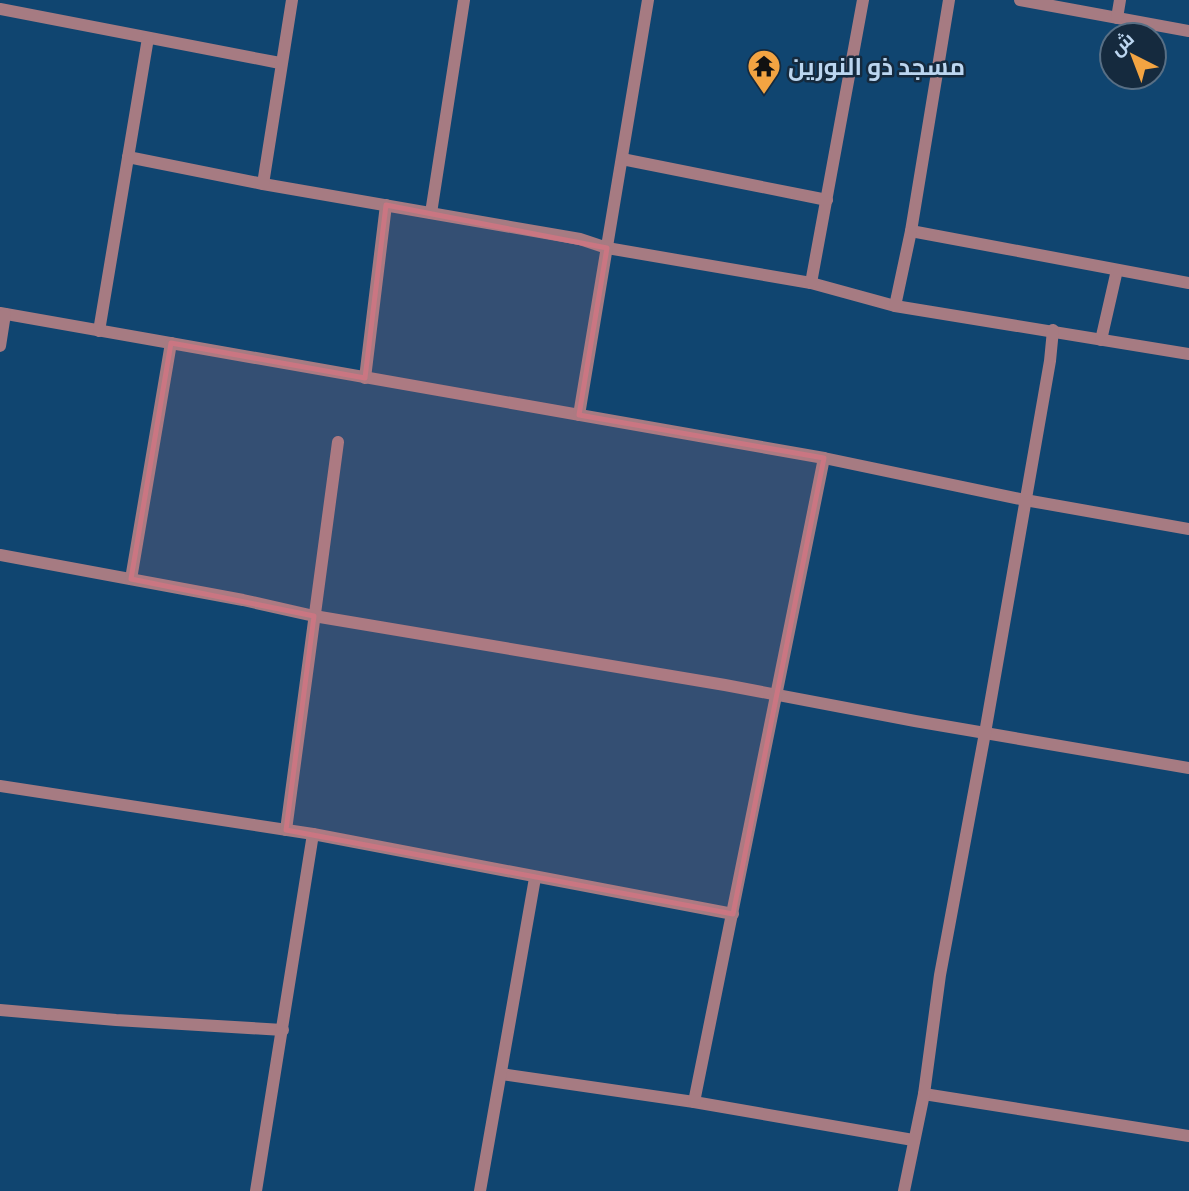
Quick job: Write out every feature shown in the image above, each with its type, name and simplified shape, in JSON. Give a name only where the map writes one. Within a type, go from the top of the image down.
[{"type":"street","points":[[263,184],[292,0]]},
{"type":"street","points":[[431,213],[464,0]]},
{"type":"street","points":[[579,415],[648,0]]},
{"type":"street","points":[[811,283],[863,0]]},
{"type":"street","points":[[895,306],[911,231],[949,0]]},
{"type":"street","points":[[1020,0],[1189,31]]},
{"type":"street","points":[[1117,18],[1120,0]]},
{"type":"street","points":[[0,9],[280,64]]},
{"type":"street","points":[[99,331],[148,38]]},
{"type":"street","points":[[128,157],[263,184],[580,239],[607,248],[811,283],[895,306],[1189,354]]},
{"type":"street","points":[[622,159],[827,200]]},
{"type":"street","points":[[365,378],[386,205]]},
{"type":"street","points":[[911,231],[1189,284]]},
{"type":"street","points":[[1101,340],[1117,270]]},
{"type":"street","points":[[0,346],[3,314],[824,458],[1025,500],[1189,529]]},
{"type":"street","points":[[904,1191],[1050,361],[1053,330]]},
{"type":"street","points":[[131,579],[171,343]]},
{"type":"street","points":[[286,830],[338,442]]},
{"type":"street","points":[[694,1102],[824,458]]},
{"type":"street","points":[[0,555],[314,616],[1189,768]]},
{"type":"street","points":[[0,786],[313,834],[733,914]]},
{"type":"street","points":[[256,1191],[313,834]]},
{"type":"street","points":[[480,1191],[535,878]]},
{"type":"street","points":[[0,1010],[283,1030]]},
{"type":"street","points":[[501,1074],[694,1102],[913,1140]]},
{"type":"street","points":[[923,1094],[1189,1136]]},
{"type":"highlighted area","points":[[386,205],[607,248],[579,415],[824,458],[733,914],[286,830],[314,616],[131,579],[171,343],[365,378]]},
{"type":"place","name":"مسجد ذو النورين","points":[[764,96]]}]
